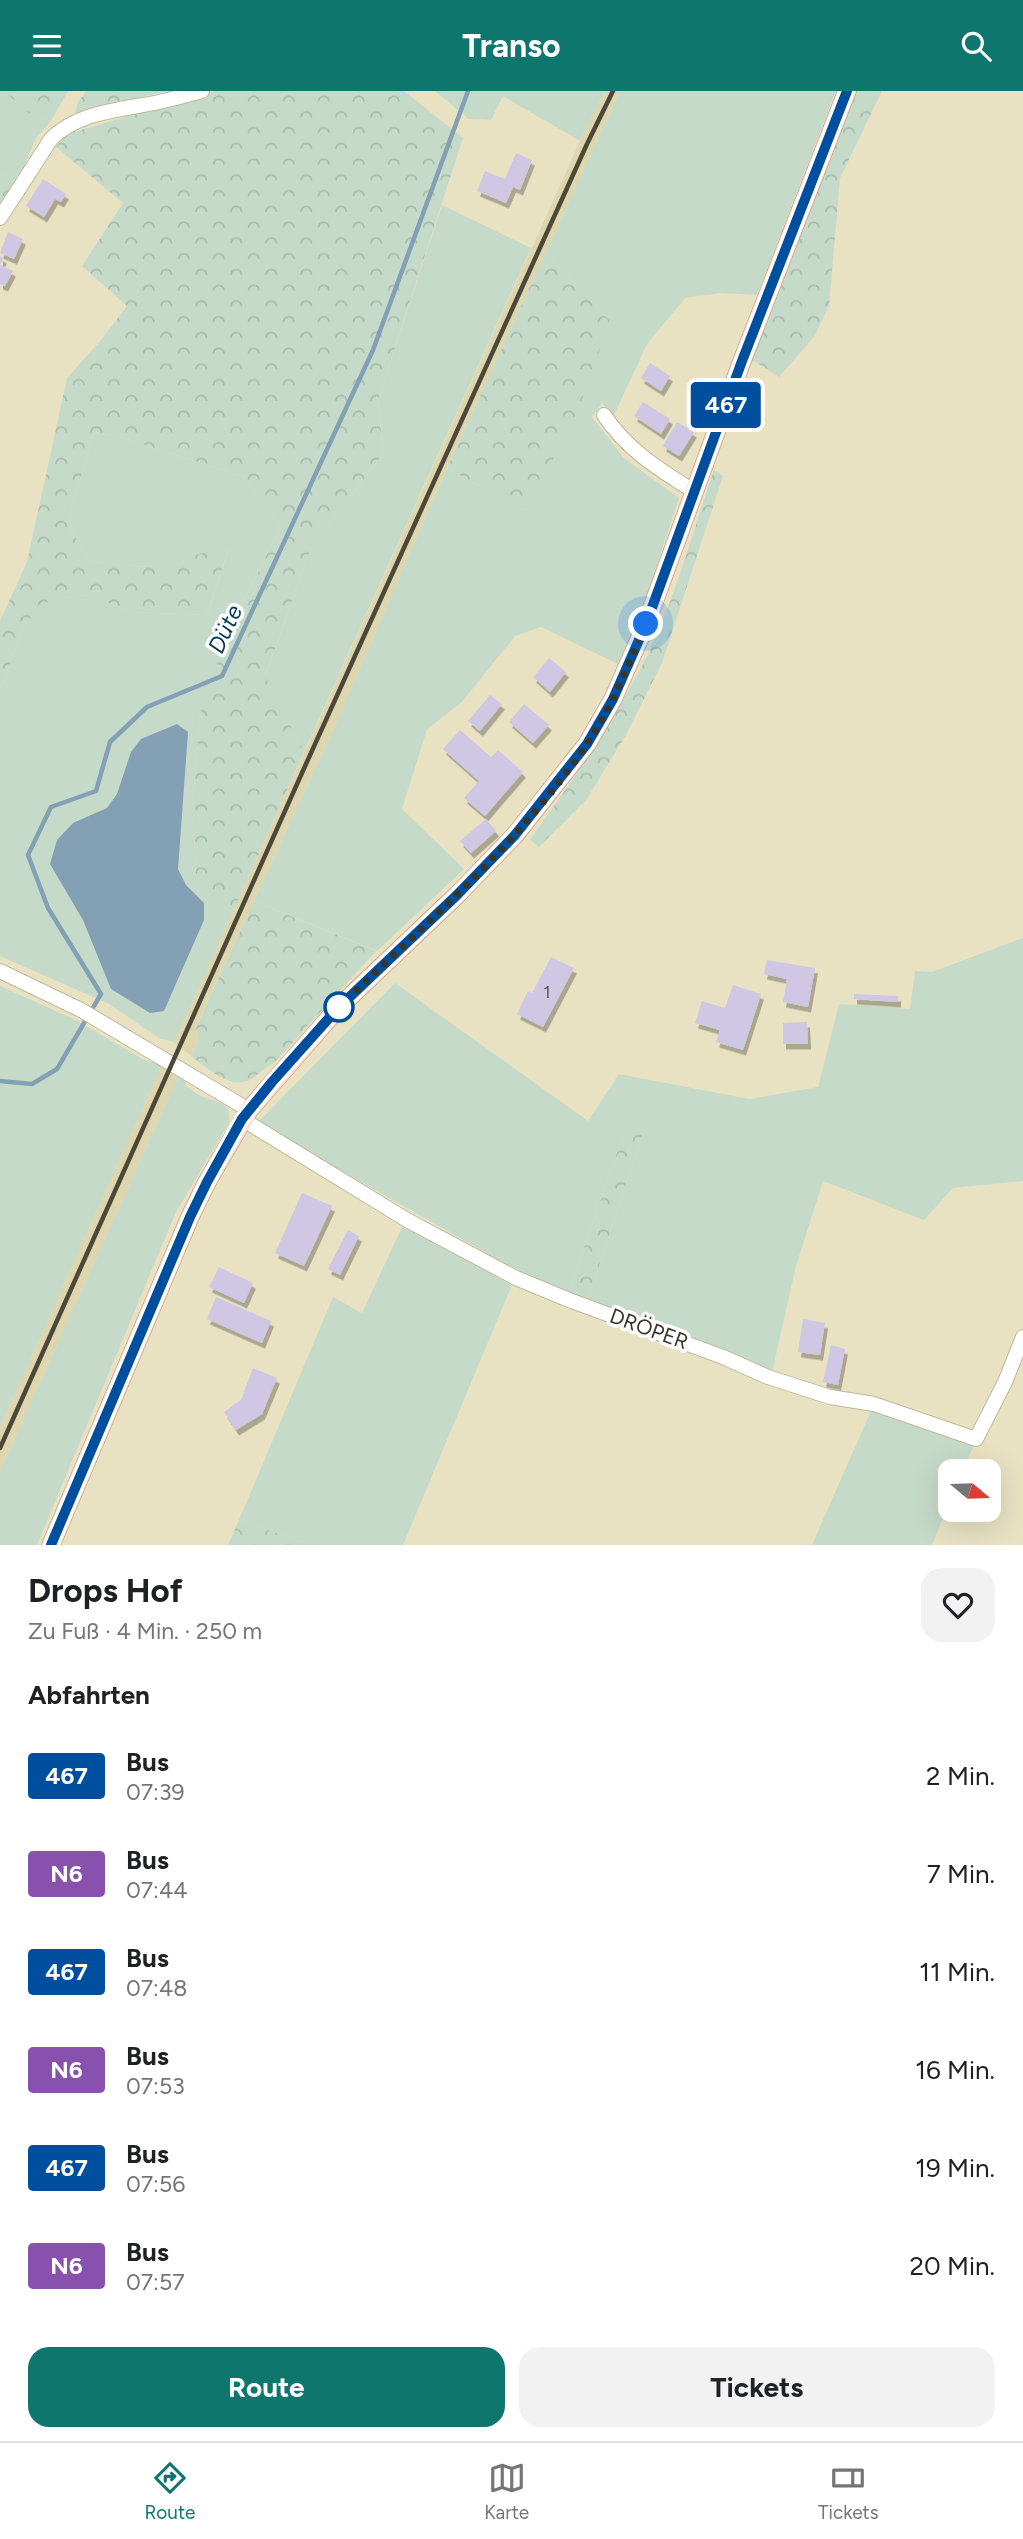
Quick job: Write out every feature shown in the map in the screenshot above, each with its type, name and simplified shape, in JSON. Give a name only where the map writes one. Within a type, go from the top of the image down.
[{"type":"main road","points":[[51,1545],[190,1217],[245,1114],[338,1008],[457,895],[515,835],[587,744],[613,699],[646,624],[742,361],[847,91]]},
{"type":"street","points":[[0,218],[51,139],[61,129],[81,119],[103,113],[202,91]]},
{"type":"street","points":[[604,415],[616,434],[650,464],[695,492]]},
{"type":"street","points":[[0,971],[101,1020],[245,1114]]},
{"type":"street","name":"DRÖPER","points":[[245,1114],[407,1220],[516,1278],[723,1357],[768,1377],[830,1397],[874,1404],[976,1439],[1005,1382],[1023,1337]]},
{"type":"shaded area","points":[[605,91],[620,91],[447,468],[340,715],[196,1026],[199,1039],[191,1056],[174,1042],[580,141]]},
{"type":"shaded area","points":[[162,1065],[179,1075],[0,1472],[0,1427]]},
{"type":"green space","points":[[0,91],[4,91],[27,112],[51,121],[36,138],[18,180],[0,174]]},
{"type":"green space","points":[[4,91],[68,91],[51,121],[27,112]]},
{"type":"green space","points":[[86,91],[167,91],[101,106],[75,116],[77,104]]},
{"type":"green space","points":[[215,91],[404,91],[463,138],[378,400],[383,454],[311,548],[265,676],[304,752],[232,914],[196,877],[193,801],[200,714],[227,634],[281,527],[244,477],[117,436],[94,432],[67,524],[89,561],[144,567],[229,547],[207,615],[132,612],[87,595],[51,599],[26,622],[0,690],[0,621],[27,562],[67,378],[127,306],[82,266],[123,203],[56,147],[67,134]]},
{"type":"green space","points":[[435,91],[605,91],[580,141],[503,96],[491,120],[469,119]]},
{"type":"green space","points":[[620,91],[836,91],[757,295],[720,293],[685,298],[647,344],[613,417],[602,403],[592,417],[624,458],[679,498],[639,619],[618,664],[541,627],[515,636],[461,703],[427,729],[402,809],[464,869],[377,951],[254,901],[340,715],[447,468],[525,511],[610,321],[546,252]]},
{"type":"green space","points":[[856,91],[882,91],[840,178],[829,306],[814,337],[779,377],[756,362],[742,361],[814,198]]},
{"type":"green space","points":[[0,174],[18,180],[0,206]]},
{"type":"green space","points":[[442,205],[531,248],[304,752],[265,677],[311,548],[383,454],[378,400]]},
{"type":"green space","points":[[546,252],[610,321],[574,421],[525,511],[447,468]]},
{"type":"green space","points":[[94,432],[117,436],[244,477],[281,527],[227,634],[200,715],[193,801],[196,877],[232,914],[174,1042],[159,1038],[109,1004],[0,956],[0,690],[26,622],[50,599],[87,595],[132,612],[207,615],[229,548],[144,567],[89,561],[67,524]]},
{"type":"green space","points":[[714,470],[723,476],[662,663],[626,735],[586,800],[539,847],[530,840],[601,736],[652,646],[672,597]]},
{"type":"green space","points":[[254,901],[376,951],[274,1063],[251,1079],[235,1082],[219,1077],[191,1056],[199,1039],[196,1027]]},
{"type":"green space","points":[[1023,938],[1023,1181],[953,1188],[924,1220],[823,1181],[796,1266],[772,1372],[588,1299],[643,1133],[624,1133],[568,1293],[513,1268],[257,1123],[395,983],[588,1121],[619,1074],[749,1099],[818,1087],[839,1004],[910,1009],[915,971],[932,972]]},
{"type":"green space","points":[[0,986],[78,1021],[144,1060],[162,1065],[0,1427]]},
{"type":"green space","points":[[179,1075],[185,1080],[186,1086],[196,1093],[227,1107],[229,1123],[176,1212],[37,1545],[0,1545],[0,1472]]},
{"type":"green space","points":[[624,1133],[643,1133],[588,1299],[568,1293]]},
{"type":"green space","points":[[403,1225],[512,1285],[403,1545],[311,1545],[239,1520],[333,1297],[362,1313]]},
{"type":"green space","points":[[874,1404],[976,1439],[968,1459],[938,1459],[938,1523],[941,1523],[932,1545],[812,1545]]},
{"type":"green space","points":[[239,1520],[311,1545],[228,1545]]},
{"type":"water","points":[[177,724],[188,732],[178,869],[186,885],[204,903],[204,920],[164,1011],[150,1013],[111,989],[83,920],[50,864],[57,840],[73,823],[107,808],[117,794],[131,752],[141,739]]},
{"type":"building","points":[[516,153],[532,160],[520,190],[513,187],[506,203],[477,191],[485,171],[505,179]]},
{"type":"building","points":[[43,179],[66,194],[61,202],[55,199],[44,217],[26,206]]},
{"type":"building","points":[[8,232],[23,239],[14,259],[0,253]]},
{"type":"building","points":[[0,265],[13,271],[5,286],[0,284]]},
{"type":"building","points":[[650,363],[670,376],[661,391],[641,378]]},
{"type":"building","points":[[643,402],[670,419],[661,434],[634,416]]},
{"type":"building","points":[[677,422],[694,432],[679,456],[663,446]]},
{"type":"building","points":[[549,658],[566,672],[550,692],[533,677]]},
{"type":"building","points":[[490,695],[502,704],[480,731],[468,721]]},
{"type":"building","points":[[524,704],[549,725],[533,743],[509,722]]},
{"type":"building","points":[[460,730],[491,757],[498,750],[523,772],[485,816],[464,798],[479,781],[443,749]]},
{"type":"building","points":[[486,819],[496,831],[471,853],[460,841]]},
{"type":"building","points":[[551,957],[574,968],[543,1027],[517,1014],[528,991],[532,993]]},
{"type":"building","points":[[767,960],[815,968],[808,1007],[783,1002],[787,979],[764,974]]},
{"type":"building","points":[[733,985],[761,994],[743,1050],[716,1042],[720,1030],[695,1023],[702,1001],[725,1008]]},
{"type":"building","points":[[854,994],[898,996],[898,1002],[854,999]]},
{"type":"building","points":[[807,1022],[808,1044],[783,1044],[783,1023]]},
{"type":"building","points":[[302,1193],[332,1206],[304,1266],[275,1253]]},
{"type":"building","points":[[348,1230],[359,1236],[340,1275],[328,1269]]},
{"type":"building","points":[[219,1267],[253,1283],[244,1303],[209,1287]]},
{"type":"building","points":[[216,1297],[271,1321],[262,1343],[207,1319]]},
{"type":"building","points":[[803,1319],[825,1323],[820,1355],[798,1352]]},
{"type":"building","points":[[831,1345],[845,1349],[838,1385],[823,1382]]},
{"type":"building","points":[[253,1368],[277,1378],[262,1414],[236,1430],[224,1412],[241,1400]]},
{"type":"waterway","name":"Düte","points":[[0,1081],[32,1084],[57,1069],[101,994],[48,908],[28,855],[51,807],[96,791],[110,742],[147,707],[222,676],[373,350],[468,91]]},
{"type":"railway","points":[[0,1448],[306,764],[613,91]]},
{"type":"bus line","name":"467","points":[[51,1545],[190,1217],[242,1119],[338,1008],[457,895],[515,835],[587,744],[613,699],[646,624],[742,361],[847,91]]},
{"type":"route","points":[[339,1007],[457,895],[515,835],[587,744],[613,699],[646,624]]}]
